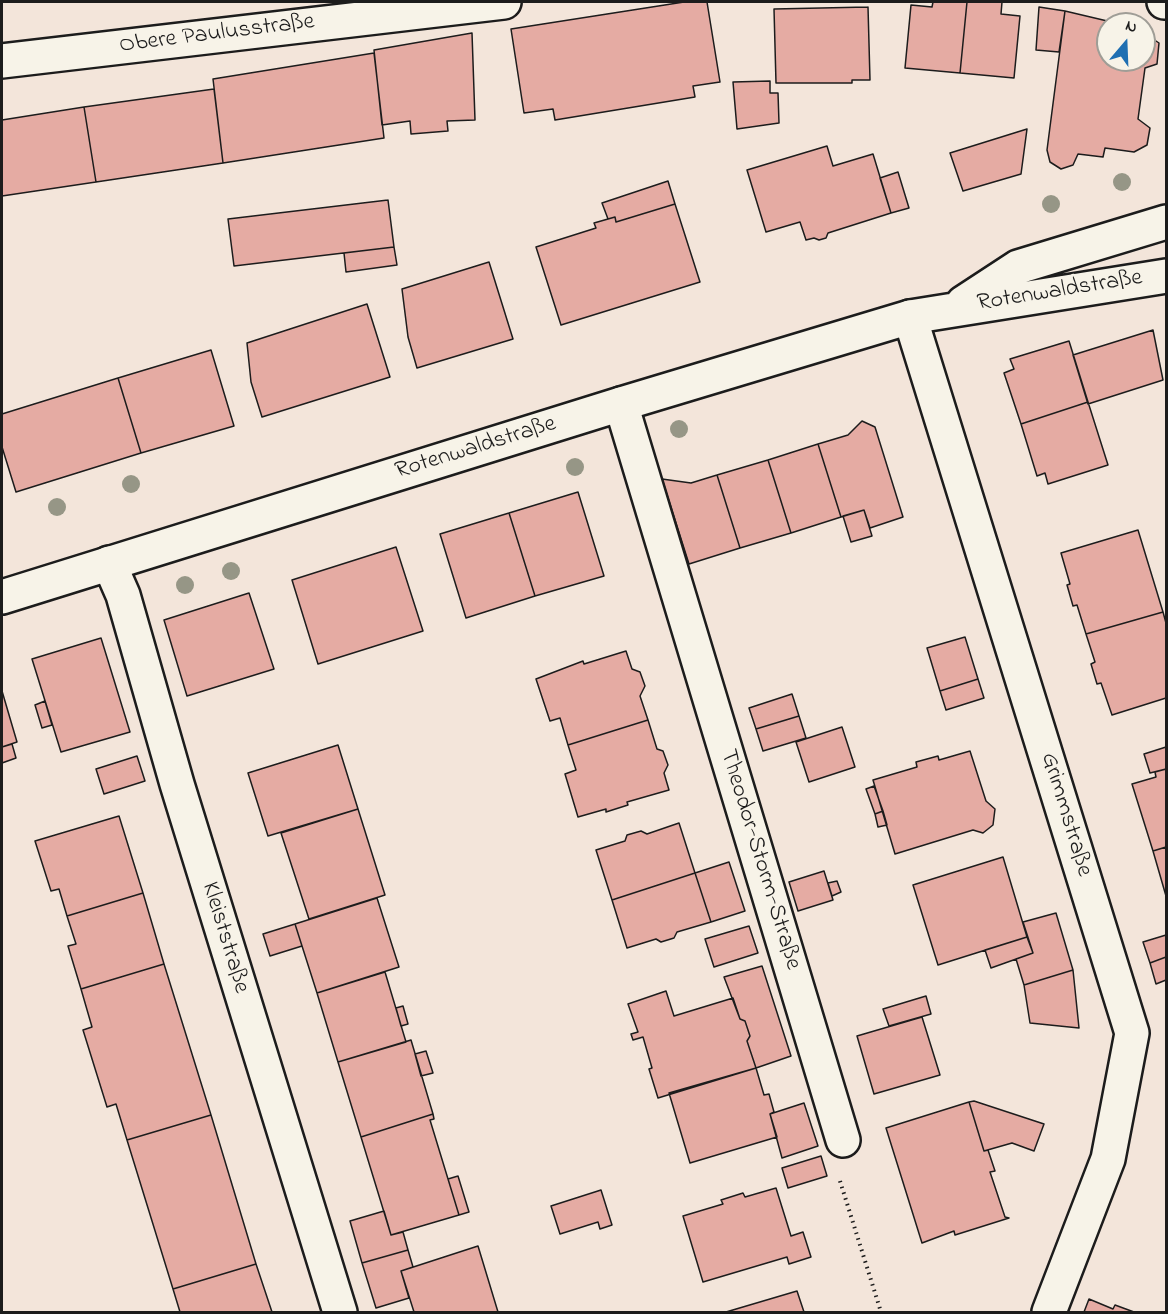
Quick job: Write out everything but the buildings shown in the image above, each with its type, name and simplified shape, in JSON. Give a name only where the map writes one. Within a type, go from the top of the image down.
[{"type":"street","name":"Obere Paulusstraße","points":[[2,61],[504,2]]},
{"type":"street","name":"Rotenwaldstraße","points":[[954,309],[1018,267],[1167,222]]},
{"type":"street","name":"Rotenwaldstraße","points":[[2,597],[621,404],[910,317],[1167,276]]},
{"type":"street","name":"Grimmstraße","points":[[910,317],[1132,1033],[1108,1159],[1049,1312]]},
{"type":"street","name":"Theodor-Storm-Straße","points":[[621,404],[843,1140]]},
{"type":"street","name":"Kleiststraße","points":[[109,563],[123,595],[177,784],[340,1312]]},
{"type":"path","points":[[843,1140],[832,1157],[881,1312]]}]
